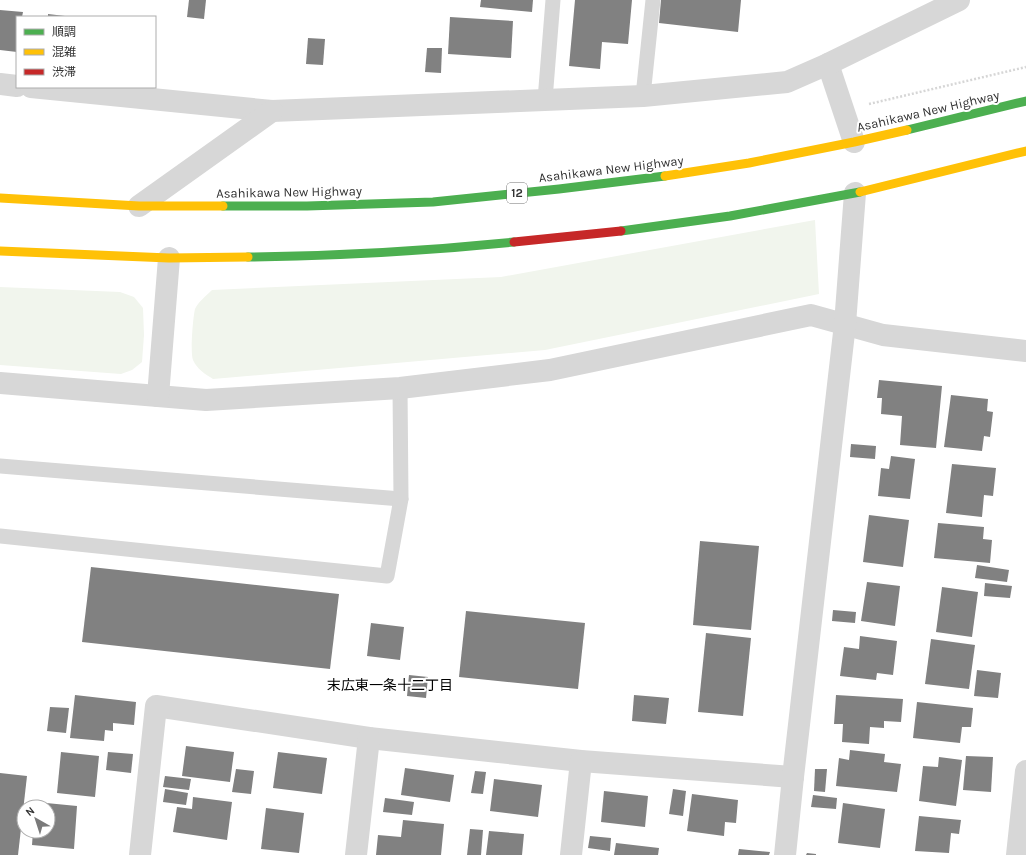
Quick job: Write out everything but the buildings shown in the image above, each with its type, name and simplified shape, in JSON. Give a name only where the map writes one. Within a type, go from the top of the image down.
[{"type":"highway","name":"Asahikawa New Highway","points":[[0,198],[139,206],[307,206],[433,202],[644,179],[749,163],[936,124],[1026,101]]},
{"type":"highway","points":[[0,251],[169,258],[304,256],[459,248],[654,227],[730,216],[856,193],[1026,151]]},
{"type":"street","points":[[41,88],[272,111],[643,96],[787,82],[828,64],[959,0]]},
{"type":"street","points":[[828,64],[854,142]]},
{"type":"street","points":[[0,84],[16,86]]},
{"type":"street","points":[[139,206],[272,111]]},
{"type":"street","points":[[785,855],[845,324],[856,193]]},
{"type":"street","points":[[158,396],[169,258]]},
{"type":"street","points":[[0,383],[206,400],[400,388],[550,370],[811,315],[883,336],[1026,351]]},
{"type":"street","points":[[140,855],[156,706],[369,738],[581,761],[793,777]]},
{"type":"street","points":[[356,855],[369,738]]},
{"type":"street","points":[[571,855],[581,761]]},
{"type":"street","points":[[1017,855],[1026,771]]},
{"type":"lane","points":[[545,100],[553,0]]},
{"type":"lane","points":[[643,96],[653,0]]},
{"type":"lane","points":[[0,536],[387,576],[401,499],[400,388]]},
{"type":"lane","points":[[0,466],[401,499]]},
{"type":"path","points":[[844,111],[1026,66]]},
{"type":"shaded area","points":[[815,220],[819,294],[545,350],[213,379],[199,369],[192,356],[195,309],[200,301],[212,290],[501,277]]},
{"type":"shaded area","points":[[0,287],[120,292],[134,297],[143,308],[144,335],[142,362],[132,370],[121,374],[0,365]]},
{"type":"traffic: fast","points":[[907,130],[1026,101]]},
{"type":"traffic: fast","points":[[223,206],[307,206],[433,202],[665,176]]},
{"type":"traffic: fast","points":[[621,231],[730,216],[860,192]]},
{"type":"traffic: fast","points":[[248,257],[314,256],[447,248],[514,242]]},
{"type":"traffic: slow","points":[[665,176],[749,163],[907,130]]},
{"type":"traffic: slow","points":[[860,192],[1026,151]]},
{"type":"traffic: slow","points":[[0,198],[139,206],[223,206]]},
{"type":"traffic: slow","points":[[0,251],[169,258],[248,257]]},
{"type":"traffic: jam","points":[[514,242],[621,231]]},
{"type":"district","name":"末広東一条十二丁目","points":[[390,685]]}]
